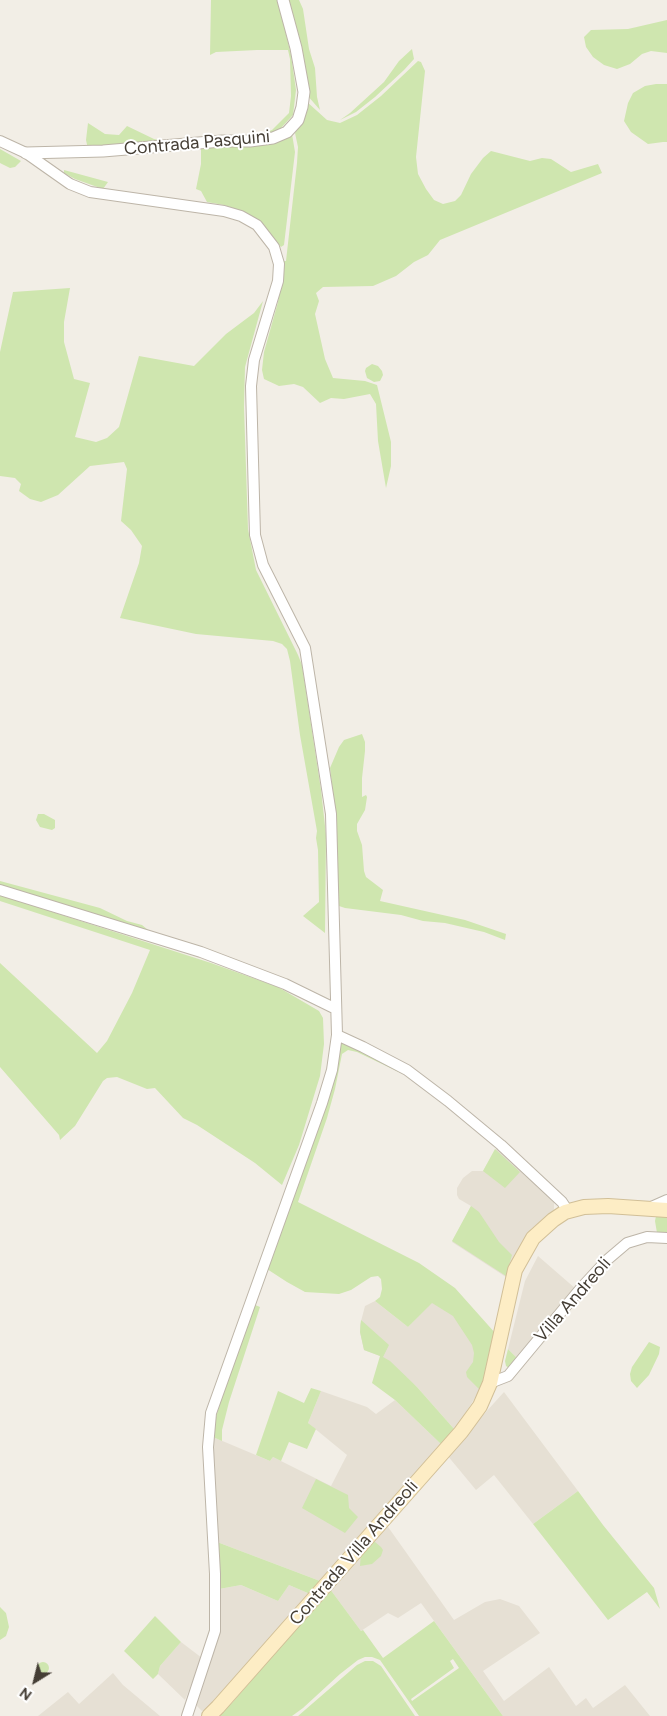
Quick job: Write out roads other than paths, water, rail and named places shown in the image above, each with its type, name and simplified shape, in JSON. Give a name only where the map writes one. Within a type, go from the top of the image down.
[{"type":"main road","points":[[568,1212],[584,1207],[608,1206],[667,1210]]},
{"type":"main road","name":"Contrada Villa Andreoli","points":[[208,1716],[461,1432],[480,1406],[490,1383],[514,1270],[533,1238],[553,1220],[568,1212]]},
{"type":"street","name":"Contrada Pasquini","points":[[26,153],[103,151],[222,140],[250,141],[273,138],[287,132],[298,120],[304,92],[296,48],[283,0]]},
{"type":"street","points":[[0,141],[26,153],[70,184],[90,192],[241,216],[257,225],[274,247],[279,264],[278,281],[254,360],[251,386],[254,535],[263,565],[305,648],[331,814],[336,1035],[332,1070],[322,1103],[211,1413],[208,1447],[215,1574],[215,1631],[187,1716]]},
{"type":"street","points":[[0,890],[200,952],[285,984],[336,1009]]},
{"type":"street","points":[[336,1035],[407,1070],[448,1101],[502,1145],[562,1202],[568,1212]]},
{"type":"street","points":[[646,1209],[667,1200]]},
{"type":"street","name":"Villa Andreoli","points":[[490,1383],[508,1376],[581,1288],[607,1260],[627,1243],[647,1237],[667,1238]]}]
